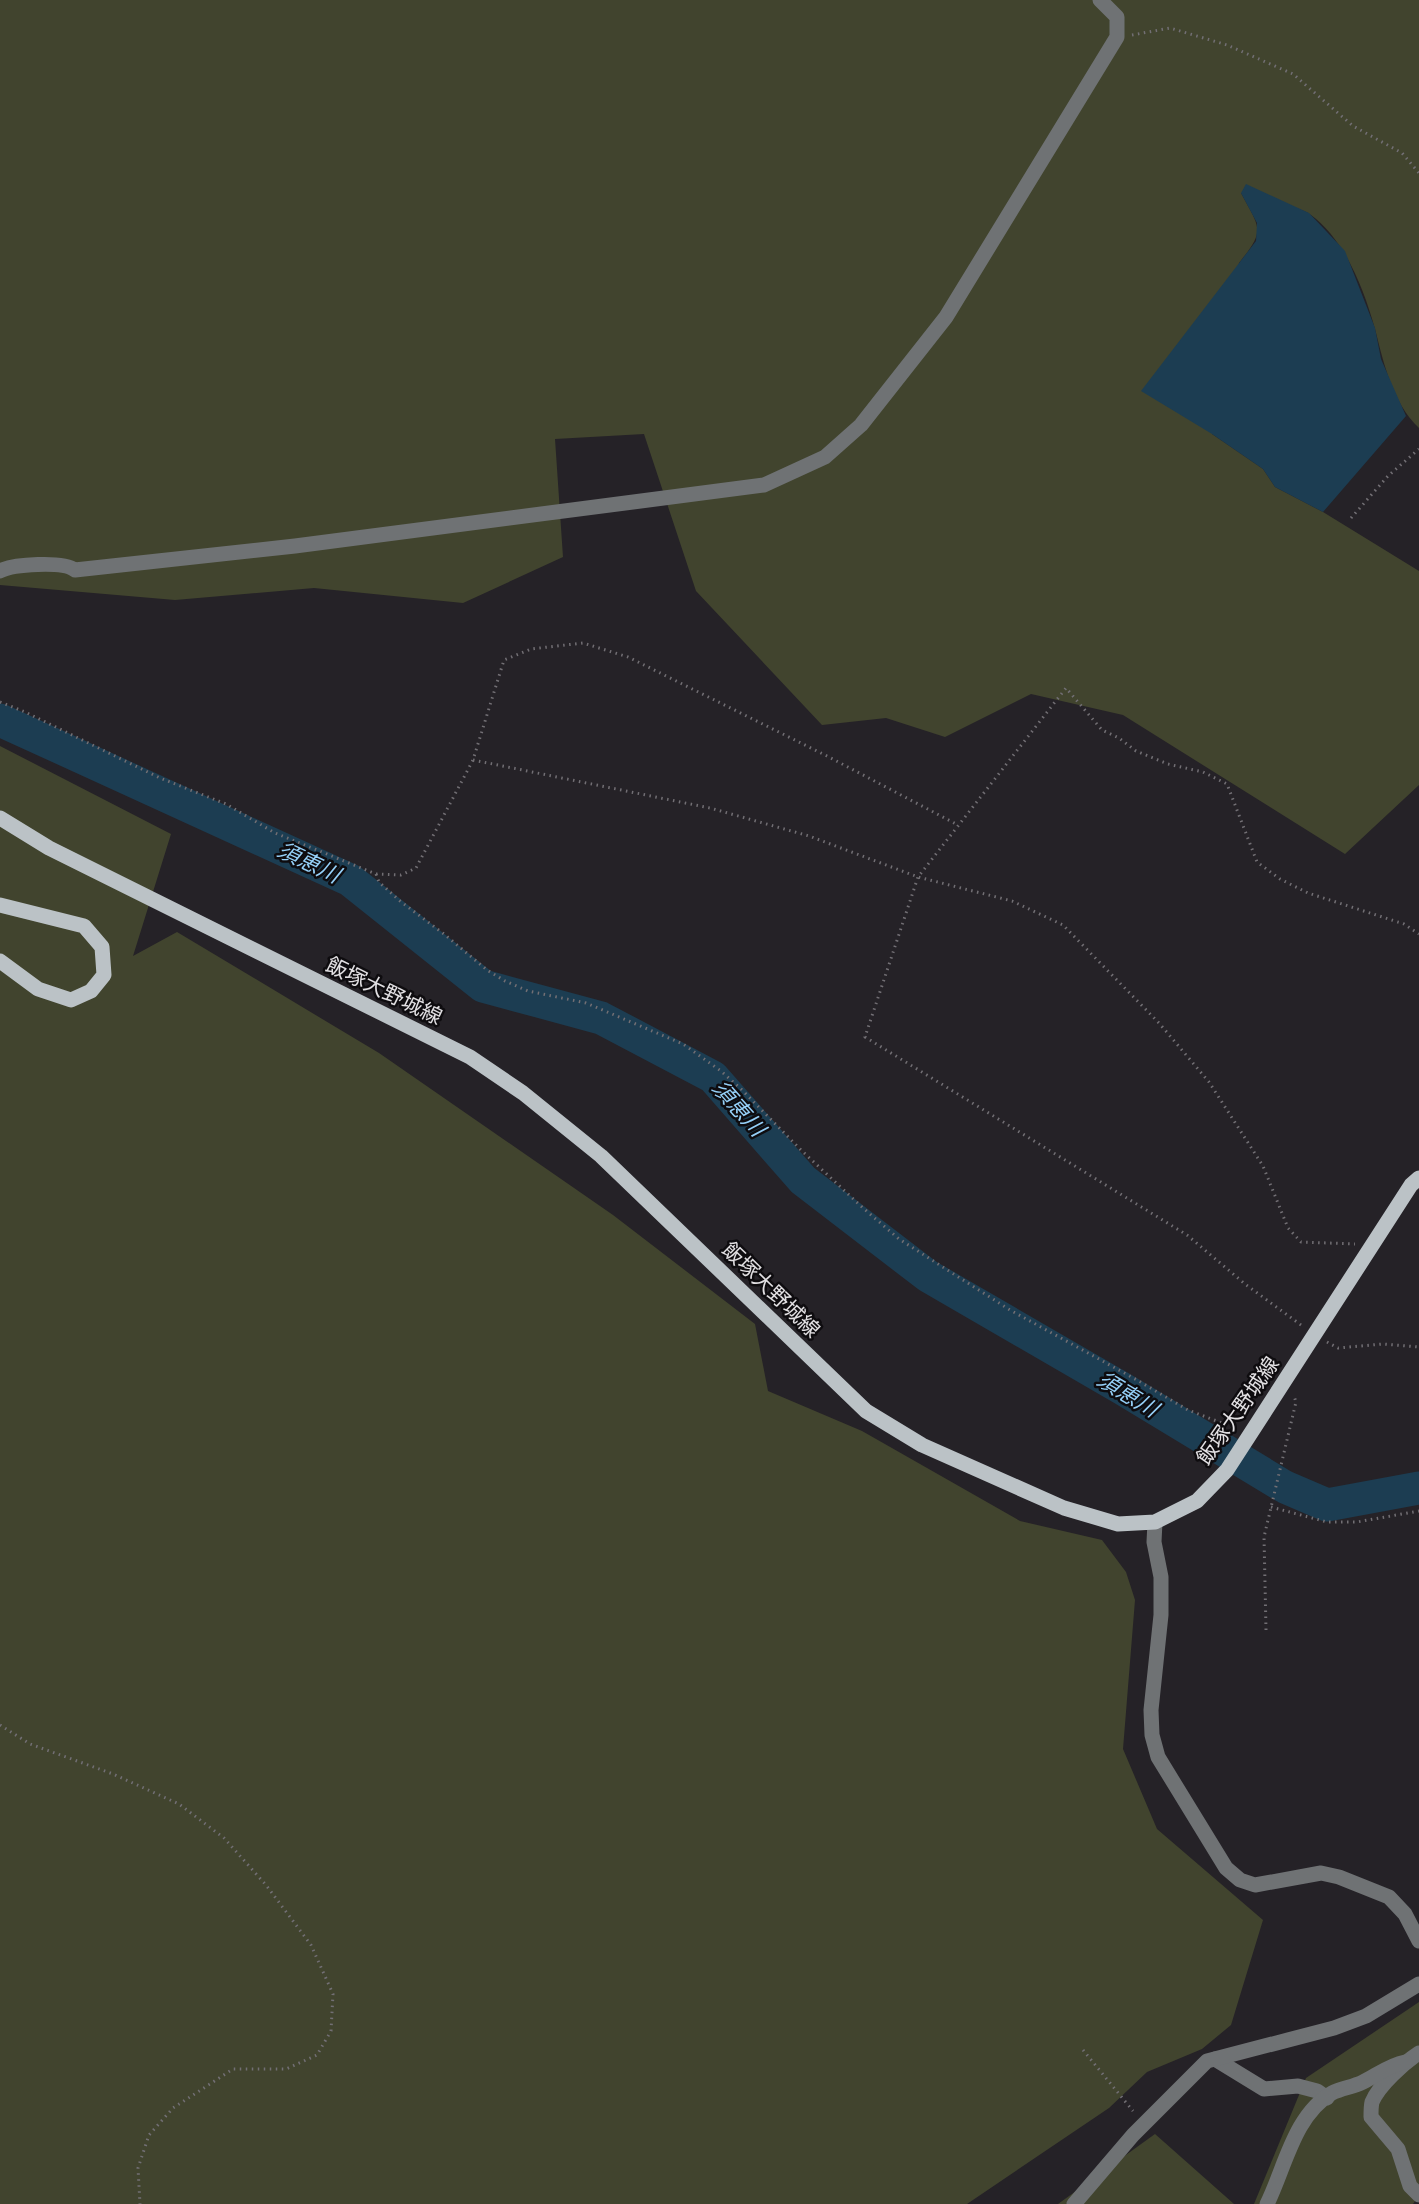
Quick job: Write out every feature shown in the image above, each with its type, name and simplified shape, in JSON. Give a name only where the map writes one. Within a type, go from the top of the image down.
[{"type":"main road","name":"飯塚大野城線","points":[[0,818],[49,848],[470,1057],[523,1093],[601,1156],[866,1411],[922,1445],[1064,1508],[1118,1524],[1155,1522],[1197,1501],[1227,1470],[1411,1185],[1419,1178]]},
{"type":"main road","points":[[0,905],[84,926],[102,947],[104,975],[91,991],[71,1000],[38,989],[0,961]]},
{"type":"street","points":[[0,571],[6,568],[31,565],[69,566],[75,570],[272,548],[764,484],[825,457],[861,425],[946,317],[1117,37],[1117,17],[1100,0]]},
{"type":"street","points":[[1155,1522],[1154,1542],[1161,1577],[1161,1615],[1151,1710],[1152,1735],[1158,1756],[1226,1868],[1240,1880],[1255,1885],[1321,1873],[1340,1876],[1389,1897],[1405,1914],[1419,1941]]},
{"type":"street","points":[[1074,2204],[1144,2125],[1207,2061],[1334,2028],[1366,2016],[1419,1984]]},
{"type":"street","points":[[1419,2053],[1405,2062],[1372,2102],[1371,2117],[1398,2149],[1410,2186],[1419,2195]]},
{"type":"street","points":[[1215,2059],[1264,2089],[1298,2086],[1317,2091],[1327,2098]]},
{"type":"street","points":[[1267,2204],[1308,2114],[1332,2094],[1372,2078],[1394,2064],[1405,2062]]},
{"type":"path","points":[[1117,37],[1170,28],[1227,45],[1293,74],[1353,126],[1402,153],[1419,172]]},
{"type":"path","points":[[1351,518],[1388,476],[1419,449]]},
{"type":"path","points":[[0,702],[160,778],[226,804],[275,833],[376,874],[401,875],[416,868],[473,760],[504,660],[531,649],[583,643],[638,663],[827,756],[958,825]]},
{"type":"path","points":[[1419,934],[1404,924],[1308,893],[1280,879],[1257,862],[1227,784],[1203,772],[1168,764],[1136,751],[1119,738],[1102,730],[1066,688],[918,877],[865,1037],[1187,1235],[1245,1284],[1315,1335],[1338,1348],[1383,1344],[1419,1347]]},
{"type":"path","points":[[473,760],[710,808],[808,836],[918,877],[1012,901],[1063,925],[1159,1023],[1209,1082],[1263,1166],[1288,1228],[1301,1242],[1373,1245]]},
{"type":"path","points":[[376,874],[379,882],[400,900],[487,970],[505,981],[528,991],[586,1003],[682,1044],[721,1071],[863,1209],[899,1239],[1000,1304],[1188,1410],[1248,1439]]},
{"type":"path","points":[[1266,1630],[1264,1537],[1296,1402],[1288,1376]]},
{"type":"path","points":[[1271,1507],[1327,1522],[1357,1522],[1419,1511]]},
{"type":"path","points":[[0,1725],[30,1744],[113,1774],[179,1804],[224,1838],[266,1886],[311,1945],[333,1994],[332,2031],[317,2055],[286,2069],[233,2069],[173,2108],[148,2135],[138,2168],[140,2204]]},
{"type":"path","points":[[1083,2050],[1144,2125]]},
{"type":"green space","points":[[0,0],[1419,0],[1419,428],[1402,406],[1390,382],[1359,282],[1352,266],[1334,238],[1323,225],[1306,212],[1241,193],[1256,222],[1257,235],[1239,263],[1212,434],[1263,469],[1275,487],[1323,512],[1419,571],[1419,785],[1345,854],[1123,715],[1031,694],[945,737],[886,718],[822,725],[696,591],[644,434],[555,439],[563,557],[463,603],[314,588],[175,600],[0,585]]},
{"type":"green space","points":[[0,746],[171,834],[133,956],[177,932],[379,1053],[613,1215],[755,1324],[768,1391],[862,1431],[1020,1521],[1102,1540],[1126,1572],[1135,1600],[1123,1749],[1157,1829],[1263,1920],[1231,2025],[1202,2049],[1147,2072],[1109,2108],[967,2204],[0,2204]]},
{"type":"green space","points":[[1419,2002],[1419,2196],[1413,2204],[1254,2204],[1306,2078]]},
{"type":"green space","points":[[1155,2134],[1234,2204],[1058,2204]]},
{"type":"water","points":[[1246,184],[1309,213],[1345,251],[1375,328],[1381,359],[1406,416],[1323,512],[1275,487],[1263,469],[1212,434],[1141,391],[1256,241],[1257,223],[1241,193]]},
{"type":"waterway","name":"須恵川","points":[[0,720],[350,880],[483,986],[601,1018],[713,1077],[803,1180],[928,1276],[1123,1389],[1285,1487],[1327,1505],[1419,1488]]}]
